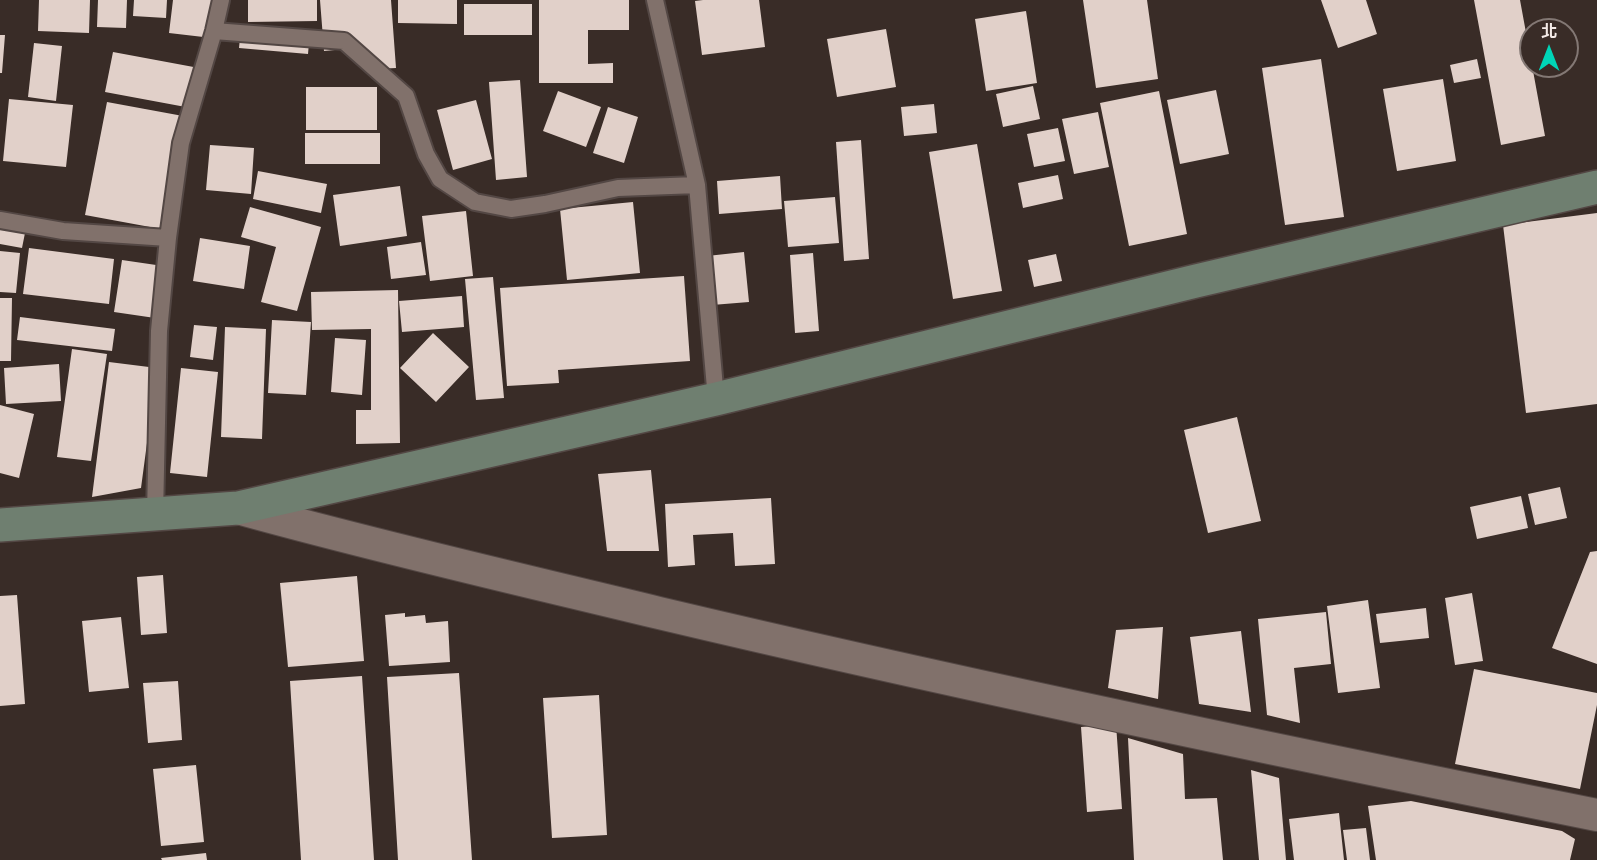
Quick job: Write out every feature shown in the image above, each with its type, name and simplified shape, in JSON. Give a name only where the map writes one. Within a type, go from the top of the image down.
[{"type":"street","points":[[0,525],[238,508],[716,399],[1185,284],[1597,188]]},
{"type":"street","points":[[238,508],[361,542],[944,678],[1345,765],[1597,815]]},
{"type":"lane","points":[[155,514],[159,331],[168,238],[181,143],[221,0]]},
{"type":"lane","points":[[655,0],[697,185],[716,399]]},
{"type":"lane","points":[[214,31],[344,41],[406,96],[426,154],[440,179],[475,202],[511,209],[618,188],[697,185]]},
{"type":"lane","points":[[0,220],[63,231],[168,238]]},
{"type":"building","points":[[39,0],[90,0],[89,33],[38,31]]},
{"type":"building","points":[[98,0],[127,0],[126,28],[97,27]]},
{"type":"building","points":[[134,0],[167,0],[166,18],[133,16]]},
{"type":"building","points":[[173,0],[217,0],[212,38],[169,33]]},
{"type":"building","points":[[248,0],[317,0],[317,21],[248,22]]},
{"type":"building","points":[[320,0],[391,0],[396,68],[376,69],[357,48],[324,51]]},
{"type":"building","points":[[398,0],[457,0],[457,24],[398,23]]},
{"type":"building","points":[[539,0],[629,0],[629,30],[588,30],[588,64],[613,63],[613,83],[539,83]]},
{"type":"building","points":[[759,0],[765,47],[702,55],[695,1]]},
{"type":"building","points":[[1083,0],[1147,0],[1158,79],[1096,88]]},
{"type":"building","points":[[1321,0],[1366,0],[1377,34],[1338,48]]},
{"type":"building","points":[[1474,0],[1520,0],[1523,18],[1519,18],[1519,78],[1534,78],[1545,136],[1501,145]]},
{"type":"building","points":[[464,4],[532,4],[532,35],[464,35]]},
{"type":"building","points":[[1026,11],[1037,83],[986,91],[975,19]]},
{"type":"building","points":[[241,27],[310,32],[308,54],[239,48]]},
{"type":"building","points":[[886,29],[896,87],[837,97],[827,39]]},
{"type":"building","points":[[0,35],[5,35],[2,73],[0,73]]},
{"type":"building","points":[[34,43],[62,46],[56,101],[28,97]]},
{"type":"building","points":[[113,52],[199,68],[191,108],[105,92]]},
{"type":"building","points":[[1321,59],[1344,217],[1285,225],[1262,68]]},
{"type":"building","points":[[1477,59],[1481,78],[1454,83],[1450,65]]},
{"type":"building","points":[[1443,79],[1456,161],[1397,171],[1383,89]]},
{"type":"building","points":[[520,80],[527,177],[496,180],[489,82]]},
{"type":"building","points":[[1033,86],[1040,119],[1003,127],[996,94]]},
{"type":"building","points":[[306,87],[377,87],[377,130],[306,130]]},
{"type":"building","points":[[1216,90],[1229,154],[1180,164],[1167,100]]},
{"type":"building","points":[[558,91],[601,107],[586,147],[543,131]]},
{"type":"building","points":[[1159,91],[1187,234],[1129,246],[1100,103]]},
{"type":"building","points":[[9,99],[73,105],[66,167],[3,161]]},
{"type":"building","points":[[476,100],[492,159],[453,170],[437,110]]},
{"type":"building","points":[[107,102],[183,116],[161,229],[85,215]]},
{"type":"building","points":[[934,104],[937,133],[904,136],[901,107]]},
{"type":"building","points":[[608,107],[638,117],[624,163],[593,153]]},
{"type":"building","points":[[1098,112],[1109,167],[1074,174],[1062,119]]},
{"type":"building","points":[[1058,128],[1065,161],[1034,167],[1027,134]]},
{"type":"building","points":[[305,133],[380,133],[380,164],[305,164]]},
{"type":"building","points":[[861,140],[869,259],[844,261],[836,142]]},
{"type":"building","points":[[977,144],[1002,291],[953,299],[929,152]]},
{"type":"building","points":[[210,145],[254,148],[251,194],[206,190]]},
{"type":"building","points":[[258,171],[327,184],[321,213],[253,199]]},
{"type":"building","points":[[1058,175],[1063,199],[1023,208],[1018,183]]},
{"type":"building","points":[[780,176],[782,209],[719,214],[717,181]]},
{"type":"building","points":[[400,186],[407,236],[340,246],[333,195]]},
{"type":"building","points":[[835,197],[839,243],[788,247],[784,201]]},
{"type":"building","points":[[633,202],[640,273],[567,280],[560,209]]},
{"type":"building","points":[[250,207],[321,227],[297,311],[261,302],[276,247],[241,237]]},
{"type":"building","points":[[466,211],[473,276],[430,281],[422,216]]},
{"type":"building","points":[[1597,213],[1597,404],[1526,413],[1503,225]]},
{"type":"building","points":[[0,223],[26,228],[22,248],[0,244]]},
{"type":"building","points":[[200,238],[250,246],[244,289],[193,281]]},
{"type":"building","points":[[421,242],[426,275],[391,279],[387,247]]},
{"type":"building","points":[[29,248],[114,259],[109,304],[23,294]]},
{"type":"building","points":[[0,251],[20,253],[16,293],[0,292]]},
{"type":"building","points":[[744,252],[749,302],[712,305],[707,256]]},
{"type":"building","points":[[813,253],[819,331],[795,333],[790,255]]},
{"type":"building","points":[[1056,254],[1062,281],[1034,287],[1028,260]]},
{"type":"building","points":[[122,260],[163,266],[155,318],[114,312]]},
{"type":"building","points":[[684,276],[690,361],[558,370],[559,383],[507,386],[500,288]]},
{"type":"building","points":[[493,277],[504,398],[476,400],[465,279]]},
{"type":"building","points":[[398,290],[400,443],[356,444],[356,410],[371,410],[371,329],[312,330],[311,292]]},
{"type":"building","points":[[462,296],[464,327],[402,332],[399,301]]},
{"type":"building","points":[[0,298],[12,298],[11,361],[0,361]]},
{"type":"building","points":[[20,317],[115,329],[112,351],[17,340]]},
{"type":"building","points":[[272,320],[311,322],[306,395],[268,393]]},
{"type":"building","points":[[194,325],[217,327],[213,360],[190,357]]},
{"type":"building","points":[[225,327],[266,329],[262,439],[221,437]]},
{"type":"building","points":[[433,333],[469,367],[436,402],[400,368]]},
{"type":"building","points":[[335,338],[366,340],[362,395],[331,392]]},
{"type":"building","points":[[72,349],[107,354],[91,461],[57,457]]},
{"type":"building","points":[[109,362],[157,368],[141,488],[92,497]]},
{"type":"building","points":[[59,364],[61,401],[6,404],[4,368]]},
{"type":"building","points":[[181,368],[218,372],[207,477],[170,473]]},
{"type":"building","points":[[0,405],[34,414],[19,478],[0,473]]},
{"type":"building","points":[[1237,417],[1261,521],[1208,533],[1184,430]]},
{"type":"building","points":[[651,470],[659,551],[607,551],[598,474]]},
{"type":"building","points":[[1560,487],[1567,518],[1535,525],[1528,494]]},
{"type":"building","points":[[1521,496],[1528,528],[1477,539],[1470,507]]},
{"type":"building","points":[[771,498],[775,564],[735,566],[733,533],[693,535],[695,565],[668,567],[665,504]]},
{"type":"building","points":[[1597,551],[1597,664],[1552,648],[1590,552]]},
{"type":"building","points":[[163,575],[167,633],[141,635],[137,577]]},
{"type":"building","points":[[357,576],[364,661],[288,667],[280,583]]},
{"type":"building","points":[[1472,593],[1483,661],[1455,665],[1445,598]]},
{"type":"building","points":[[17,595],[25,704],[0,706],[0,596]]},
{"type":"building","points":[[1368,600],[1380,688],[1338,693],[1327,606]]},
{"type":"building","points":[[1426,608],[1429,638],[1380,643],[1376,614]]},
{"type":"building","points":[[1326,612],[1331,664],[1294,668],[1300,723],[1267,715],[1258,619]]},
{"type":"building","points":[[405,613],[405,617],[425,615],[426,623],[448,621],[450,662],[389,666],[385,615]]},
{"type":"building","points":[[121,617],[129,688],[89,692],[82,621]]},
{"type":"building","points":[[1163,627],[1158,699],[1108,688],[1116,630]]},
{"type":"building","points":[[1241,631],[1251,712],[1199,704],[1190,637]]},
{"type":"building","points":[[1474,669],[1597,693],[1597,705],[1580,789],[1455,764]]},
{"type":"building","points":[[459,673],[472,860],[398,860],[387,677]]},
{"type":"building","points":[[362,676],[374,860],[301,860],[290,681]]},
{"type":"building","points":[[178,681],[182,740],[148,743],[143,683]]},
{"type":"building","points":[[599,695],[607,835],[552,838],[543,698]]},
{"type":"building","points":[[1116,724],[1122,809],[1087,812],[1081,727]]},
{"type":"building","points":[[1128,738],[1183,754],[1185,799],[1217,798],[1223,860],[1134,860]]},
{"type":"building","points":[[196,765],[204,842],[161,846],[153,769]]},
{"type":"building","points":[[1251,770],[1279,778],[1286,860],[1259,860]]},
{"type":"building","points":[[1411,801],[1562,831],[1575,839],[1570,860],[1376,860],[1368,806]]},
{"type":"building","points":[[1339,813],[1344,860],[1294,860],[1289,819]]},
{"type":"building","points":[[1366,828],[1370,860],[1347,860],[1343,830]]},
{"type":"building","points":[[206,853],[207,860],[162,860],[161,858]]}]
